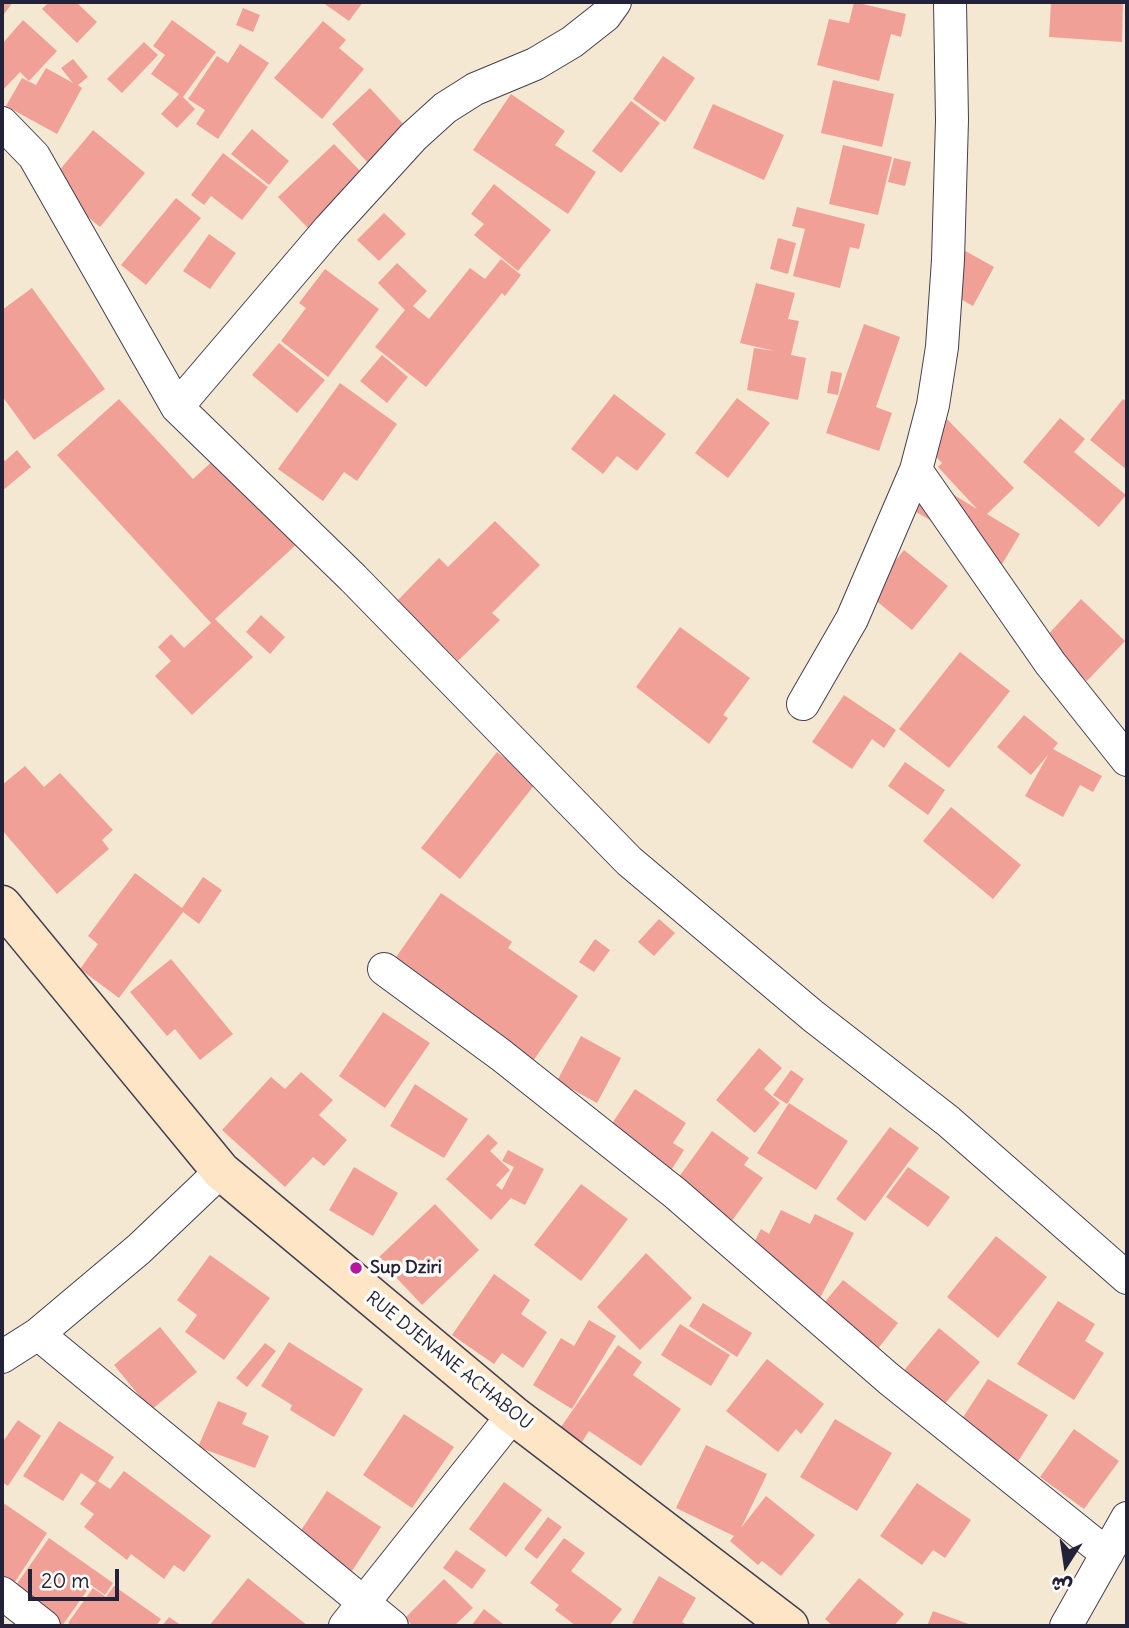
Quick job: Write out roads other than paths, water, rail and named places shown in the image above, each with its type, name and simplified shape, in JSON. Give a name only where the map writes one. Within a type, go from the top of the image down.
[{"type":"main road","name":"RUE DJENANE ACHABOU","points":[[2,905],[221,1171],[513,1415],[789,1626]]},
{"type":"street","points":[[177,407],[329,229],[413,137],[445,108],[475,89],[535,64],[572,42],[605,16],[615,2]]},
{"type":"street","points":[[803,704],[852,620],[916,470],[933,405],[942,347],[953,120],[950,2]]},
{"type":"street","points":[[2,122],[34,156],[177,407],[353,578],[629,861],[803,1007],[948,1121],[1127,1278]]},
{"type":"street","points":[[916,470],[1050,663],[1127,760]]},
{"type":"street","points":[[384,969],[501,1055],[675,1193],[889,1378],[1107,1554]]},
{"type":"street","points":[[2,1357],[38,1334],[139,1249],[221,1171]]},
{"type":"street","points":[[38,1334],[354,1615],[392,1626]]},
{"type":"street","points":[[354,1615],[513,1415]]},
{"type":"street","points":[[1066,1626],[1127,1518]]},
{"type":"street","points":[[2,1593],[44,1626]]},
{"type":"place","name":"Sup Dziri","points":[[356,1268]]}]
